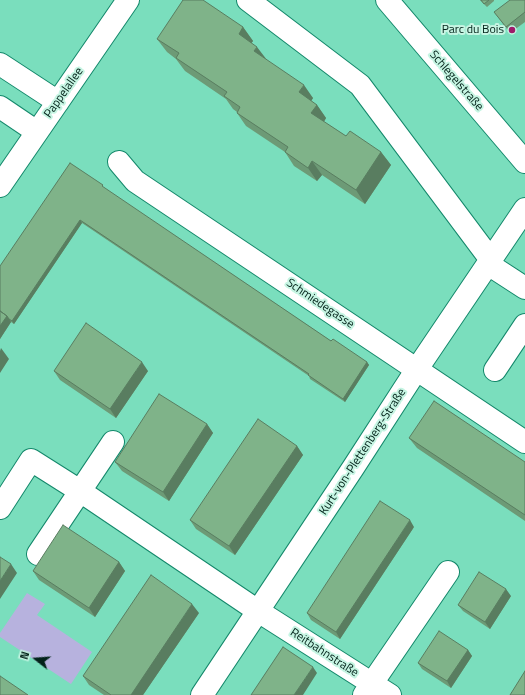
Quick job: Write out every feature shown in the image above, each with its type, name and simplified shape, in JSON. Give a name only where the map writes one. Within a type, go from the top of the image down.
[{"type":"street","name":"Pappelallee","points":[[0,186],[128,0]]},
{"type":"street","points":[[248,0],[360,85],[490,262],[525,288]]},
{"type":"street","name":"Schlegelstraße","points":[[387,0],[525,162]]},
{"type":"street","points":[[0,64],[58,102]]},
{"type":"street","points":[[0,107],[37,132]]},
{"type":"street","name":"Schmiedegasse","points":[[119,162],[135,181],[525,442]]},
{"type":"street","name":"Kurt-von-Plettenberg-Straße","points":[[202,695],[417,369],[525,209]]},
{"type":"street","points":[[495,370],[525,325]]},
{"type":"street","points":[[38,554],[113,442]]},
{"type":"street","name":"Reitbahnstraße","points":[[0,508],[31,460],[80,491],[258,611],[368,689],[390,695]]},
{"type":"street","points":[[368,689],[448,572]]},
{"type":"shaded area","points":[[27,593],[45,604],[37,615],[92,652],[71,684],[0,637],[0,633]]},
{"type":"building","points":[[183,0],[203,0],[243,27],[239,34],[257,47],[254,51],[304,85],[299,92],[317,105],[311,113],[346,136],[350,131],[381,152],[356,190],[312,161],[308,168],[285,152],[288,147],[237,113],[240,107],[224,96],[227,92],[176,58],[179,53],[157,39]]},
{"type":"building","points":[[481,0],[489,0],[484,4]]},
{"type":"building","points":[[510,0],[525,0],[525,12],[506,27],[494,12]]},
{"type":"building","points":[[70,163],[331,341],[333,339],[367,362],[343,399],[308,375],[309,374],[80,220],[12,321],[9,319],[0,311],[0,266]]},
{"type":"building","points":[[0,311],[7,316],[0,326]]},
{"type":"building","points":[[86,323],[142,362],[110,409],[54,371]]},
{"type":"building","points":[[159,394],[207,424],[163,492],[115,462]]},
{"type":"building","points":[[434,401],[525,462],[525,515],[409,438]]},
{"type":"building","points":[[258,419],[297,446],[229,546],[190,520]]},
{"type":"building","points":[[380,501],[410,520],[336,632],[307,613]]},
{"type":"building","points":[[63,525],[119,562],[89,608],[33,571]]},
{"type":"building","points":[[0,557],[11,564],[0,581]]},
{"type":"building","points":[[479,572],[506,589],[485,622],[458,605]]},
{"type":"building","points":[[151,575],[192,604],[131,695],[111,695],[83,676]]},
{"type":"building","points":[[439,631],[468,650],[447,681],[418,663]]},
{"type":"building","points":[[283,647],[313,667],[294,695],[251,695]]},
{"type":"building","points":[[525,671],[525,695],[510,695]]},
{"type":"building","points":[[0,676],[28,695],[0,695]]},
{"type":"place","name":"Parc du Bois","points":[[512,30]]}]
